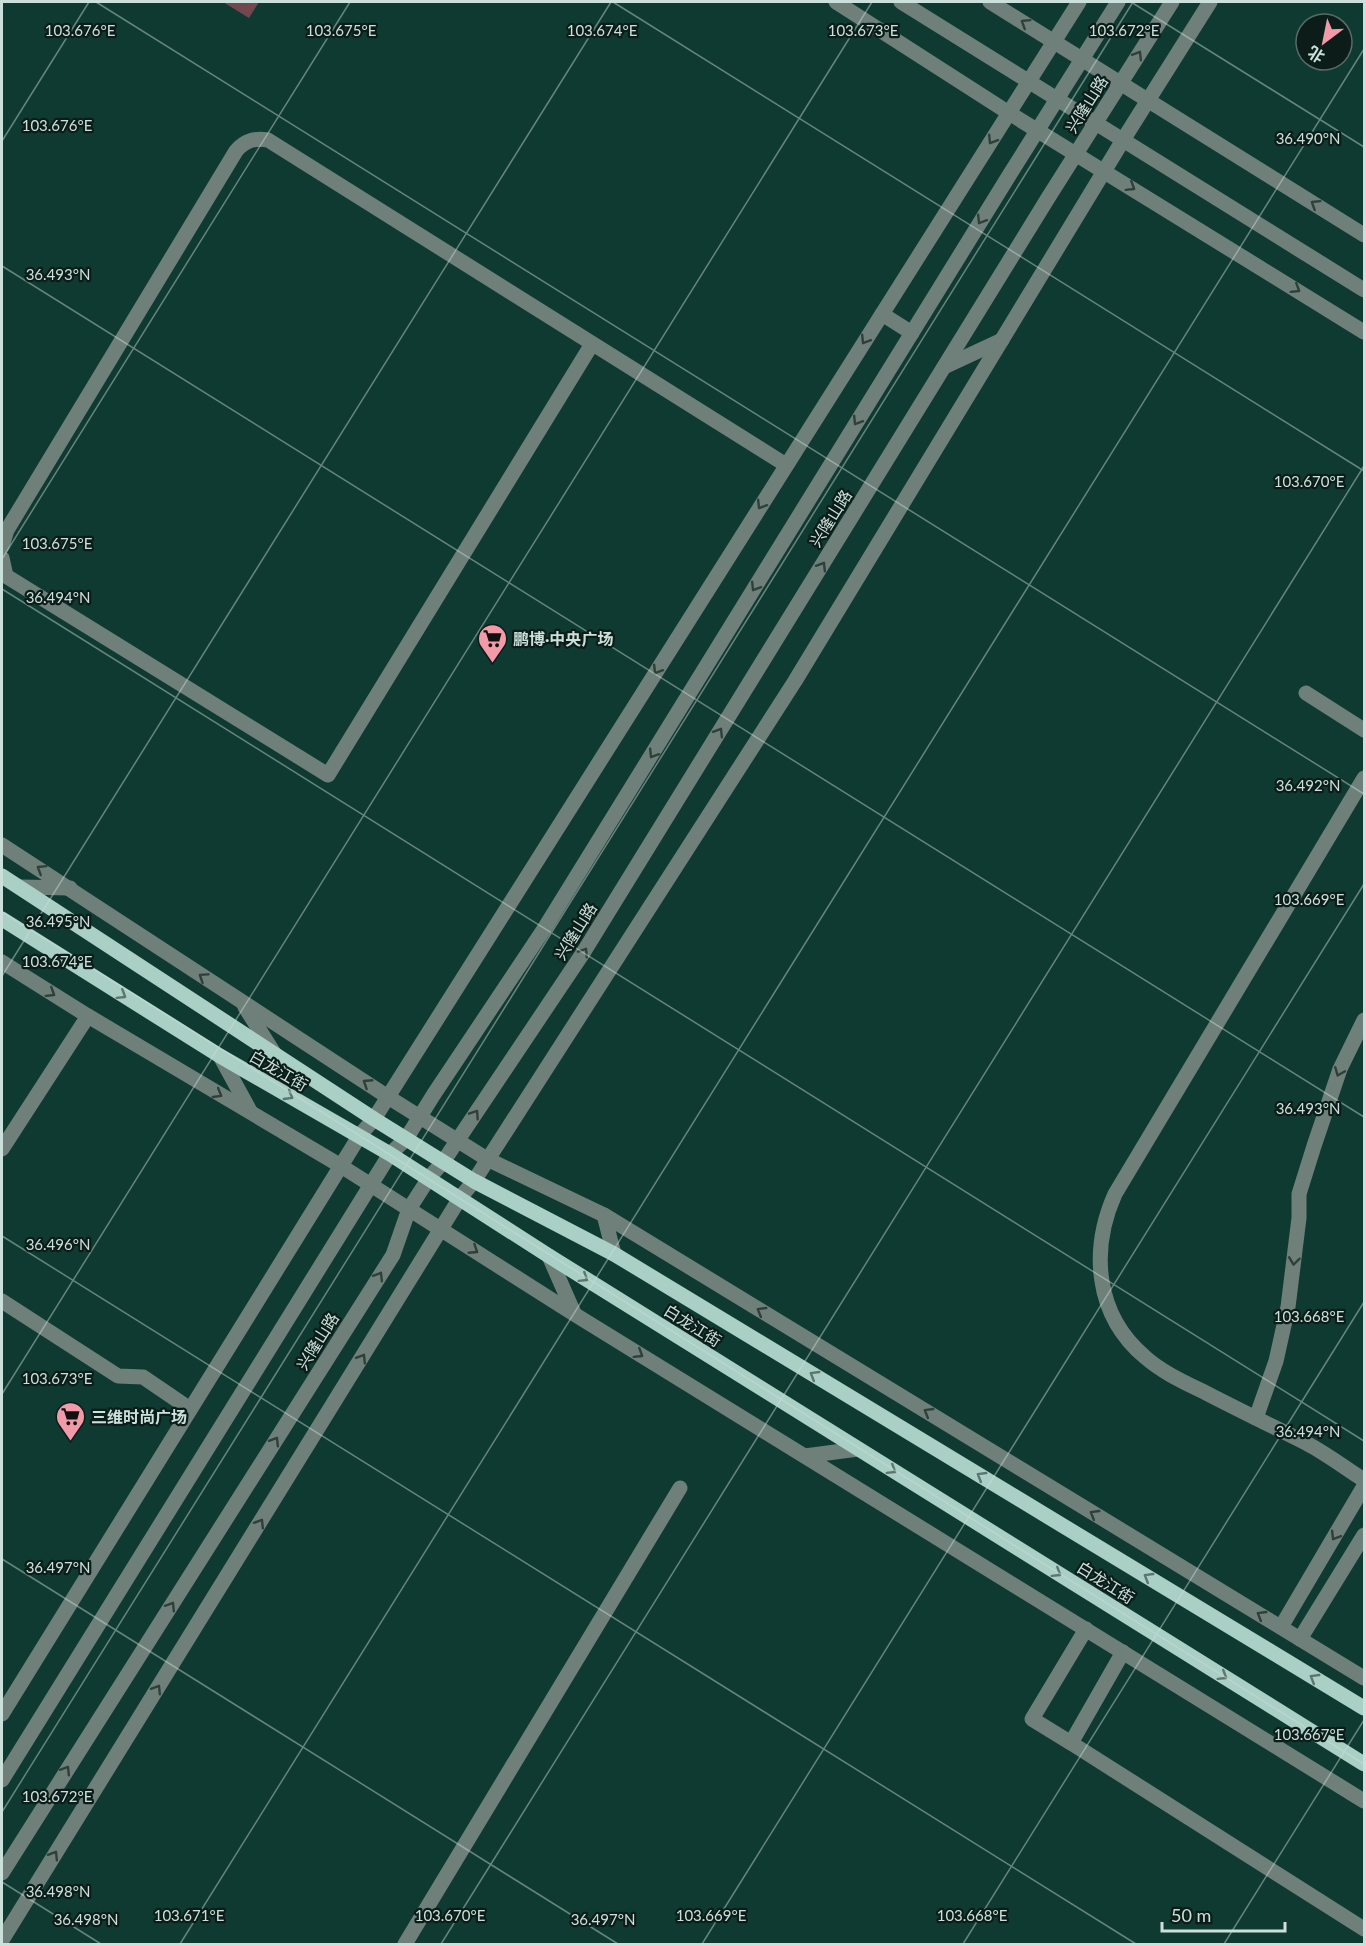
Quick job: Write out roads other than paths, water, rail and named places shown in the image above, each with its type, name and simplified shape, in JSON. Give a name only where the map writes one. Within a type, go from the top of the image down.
[{"type":"main road","name":"白龙江街","points":[[2,876],[374,1119],[474,1181],[614,1254],[1365,1708]]},
{"type":"main road","name":"白龙江街","points":[[2,919],[220,1056],[360,1135],[549,1256],[1365,1764]]},
{"type":"street","points":[[836,2],[1009,113],[1365,332]]},
{"type":"street","points":[[901,2],[1365,290]]},
{"type":"street","points":[[990,2],[1365,235]]},
{"type":"street","points":[[2,1714],[340,1166],[388,1097],[1079,2]]},
{"type":"street","name":"兴隆山路","points":[[2,1780],[370,1185],[390,1154],[406,1139],[544,929],[1118,2]]},
{"type":"street","name":"兴隆山路","points":[[2,1873],[393,1255],[409,1209],[583,953],[1172,2]]},
{"type":"street","points":[[2,1940],[460,1198],[474,1181],[795,681],[1104,171],[1210,2]]},
{"type":"street","points":[[2,546],[7,530],[236,151],[250,140],[268,140],[786,465]]},
{"type":"street","points":[[882,314],[912,333]]},
{"type":"street","points":[[944,367],[1002,340]]},
{"type":"street","points":[[2,558],[6,576],[328,775],[592,344]]},
{"type":"street","points":[[1306,693],[1365,730]]},
{"type":"street","points":[[1365,777],[1115,1194],[1106,1218],[1099,1261],[1105,1296],[1120,1329],[1143,1356],[1165,1371],[1309,1445],[1365,1480]]},
{"type":"street","points":[[2,845],[487,1159],[604,1215],[1365,1678]]},
{"type":"street","points":[[20,887],[70,888]]},
{"type":"street","points":[[2,962],[340,1166],[574,1314],[1365,1801]]},
{"type":"street","points":[[242,1002],[274,1053]]},
{"type":"street","points":[[2,1149],[88,1016]]},
{"type":"street","points":[[1256,1418],[1276,1361],[1288,1307],[1299,1218],[1299,1194],[1340,1069],[1365,1020]]},
{"type":"street","points":[[220,1056],[251,1113]]},
{"type":"street","points":[[604,1215],[614,1254]]},
{"type":"street","points":[[549,1256],[574,1314]]},
{"type":"street","points":[[2,1301],[118,1376],[143,1377],[190,1409]]},
{"type":"street","points":[[805,1456],[858,1449]]},
{"type":"street","points":[[1281,1627],[1365,1486]]},
{"type":"street","points":[[405,1944],[680,1488]]},
{"type":"street","points":[[1300,1639],[1365,1535]]},
{"type":"street","points":[[1086,1629],[1032,1719],[1365,1929]]},
{"type":"street","points":[[1071,1743],[1123,1652]]},
{"type":"place","name":"鹏博·中央广场","points":[[492,664]]},
{"type":"place","name":"三维时尚广场","points":[[70,1442]]}]
